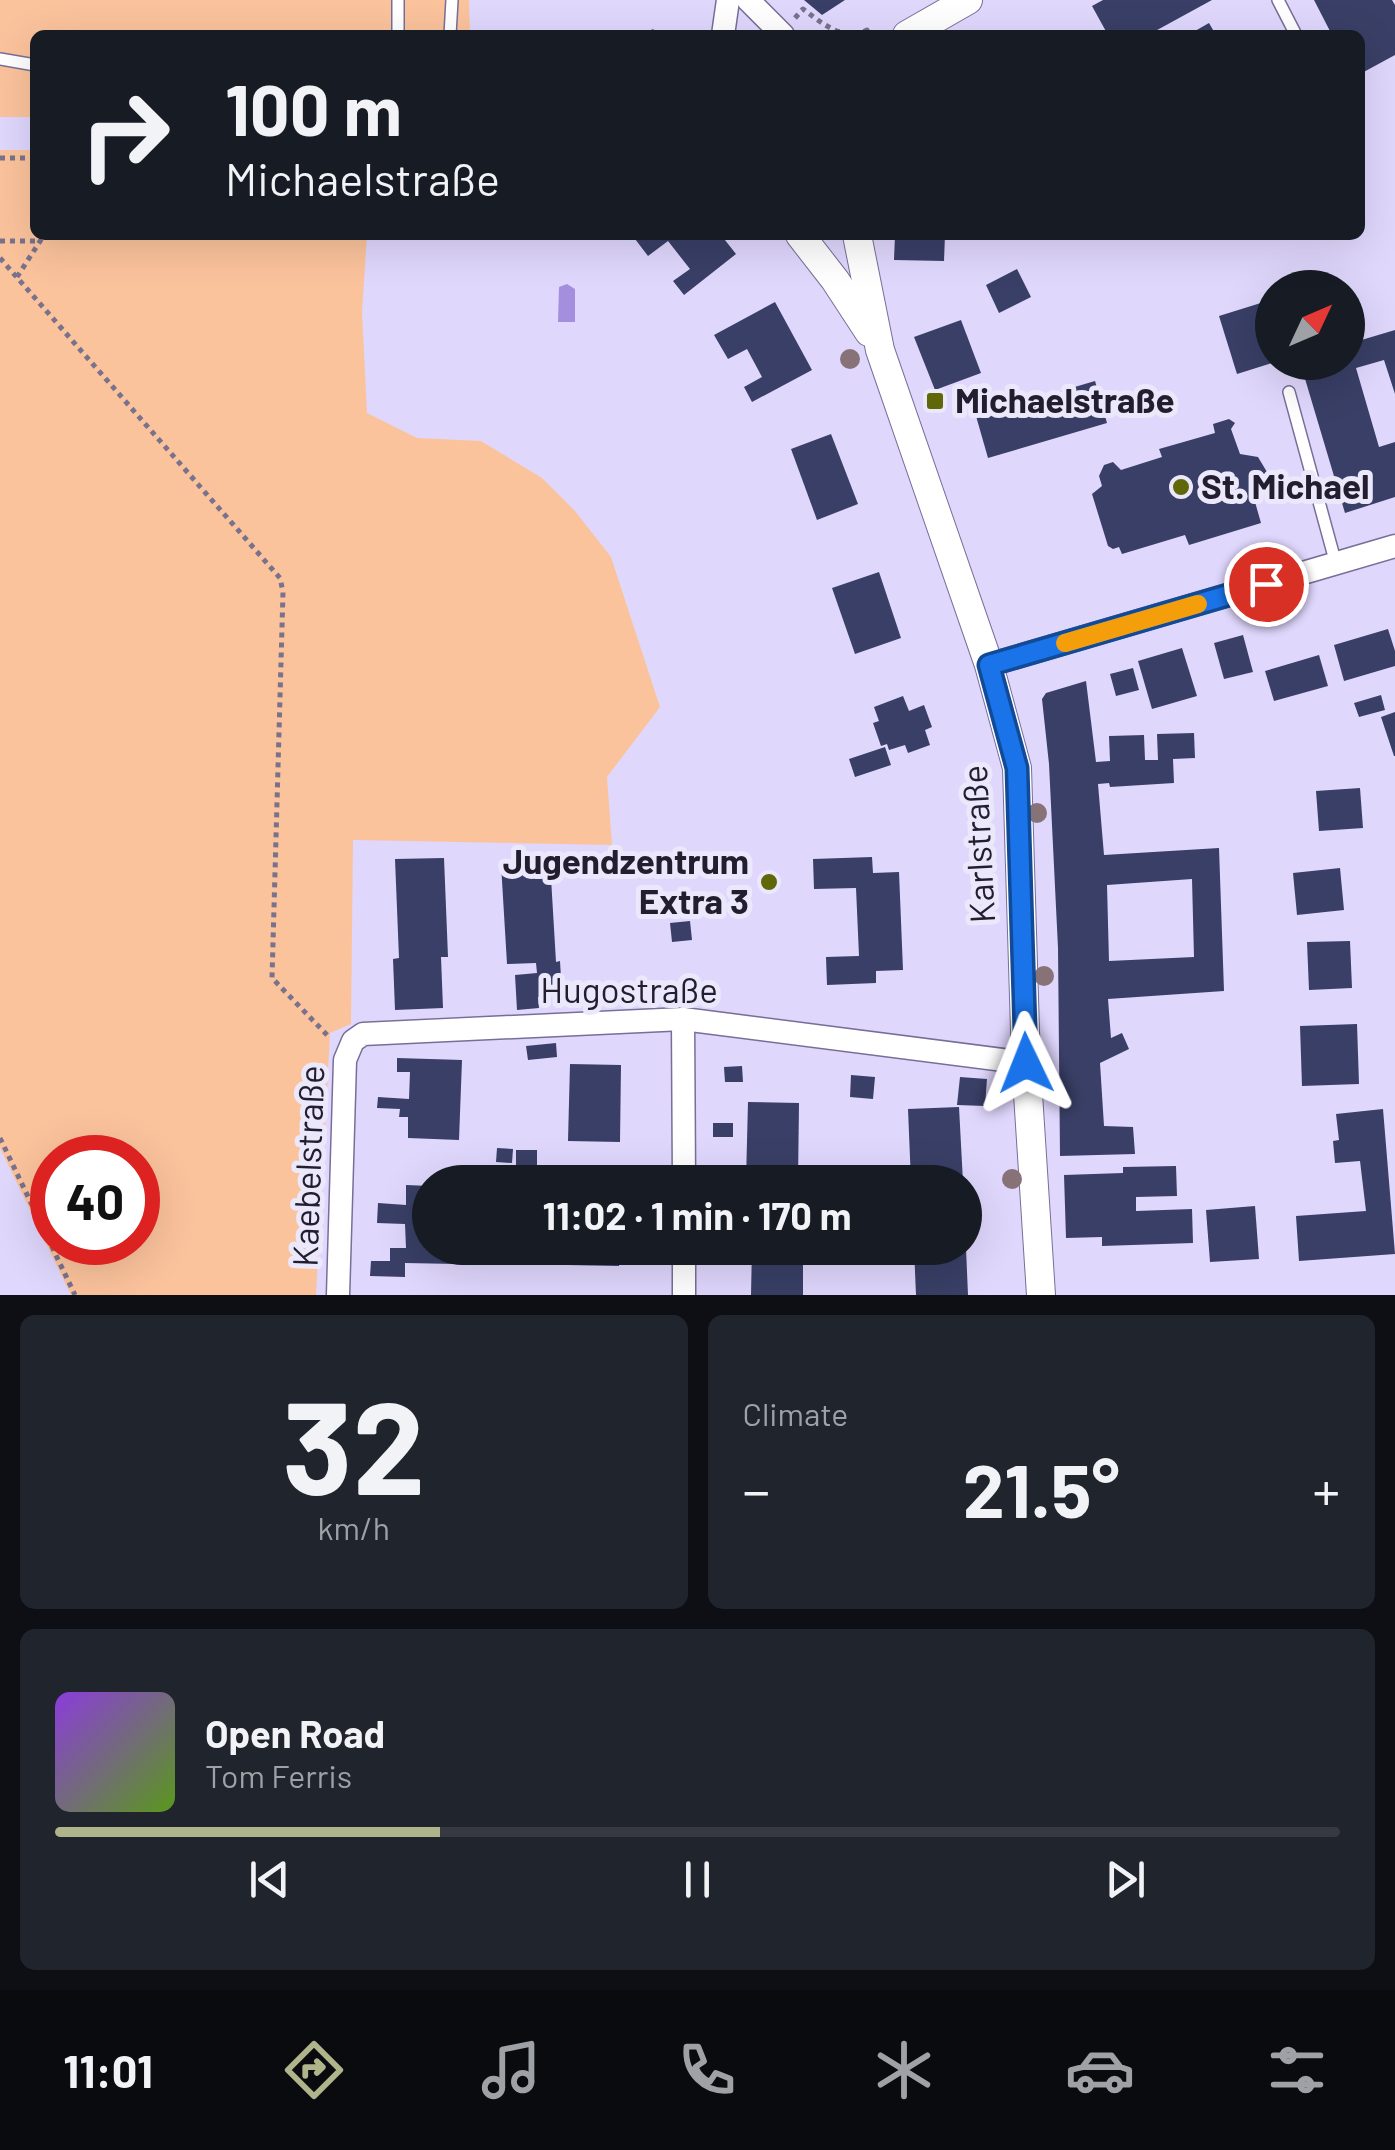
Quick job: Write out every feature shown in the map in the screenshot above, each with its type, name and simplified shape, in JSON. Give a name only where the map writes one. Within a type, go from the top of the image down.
[{"type":"street","points":[[724,30],[728,0]]},
{"type":"street","points":[[748,0],[778,30]]},
{"type":"street","points":[[915,30],[968,0]]},
{"type":"street","name":"Karlstraße","points":[[804,240],[836,280],[880,350]]},
{"type":"street","name":"Karlstraße","points":[[859,240],[880,350],[989,665],[1017,768],[1026,1063],[1041,1295]]},
{"type":"street","points":[[989,665],[1395,546]]},
{"type":"street","points":[[682,1020],[684,1165]]},
{"type":"street","name":"Hugostraße","points":[[352,1044],[363,1034],[682,1020],[1026,1063]]},
{"type":"street","name":"Kaebelstraße","points":[[338,1295],[345,1060],[352,1044]]},
{"type":"street","points":[[684,1265],[684,1295]]},
{"type":"lane","points":[[398,0],[398,30]]},
{"type":"lane","points":[[450,30],[452,0]]},
{"type":"lane","points":[[1278,0],[1293,30]]},
{"type":"lane","points":[[0,59],[30,64]]},
{"type":"lane","points":[[1289,392],[1336,564]]},
{"type":"path","points":[[785,30],[803,9],[836,30]]},
{"type":"path","points":[[0,158],[30,158]]},
{"type":"path","points":[[0,242],[30,239]]},
{"type":"path","points":[[16,277],[41,240]]},
{"type":"path","points":[[0,258],[280,578],[283,592],[272,978],[324,1035],[352,1044]]},
{"type":"path","points":[[0,1138],[75,1295]]},
{"type":"shaded area","points":[[0,0],[469,0],[470,30],[30,30],[30,117],[0,117]]},
{"type":"shaded area","points":[[0,150],[30,150],[30,240],[367,240],[362,312],[367,413],[417,438],[481,441],[542,478],[575,511],[611,557],[660,707],[607,777],[612,845],[353,840],[351,1024],[330,1033],[316,1295],[71,1295],[57,1265],[160,1265],[160,1135],[30,1135],[30,1210],[0,1148]]},
{"type":"shaded area","points":[[567,284],[575,289],[575,322],[558,322],[559,287]]},
{"type":"building","points":[[804,0],[845,0],[822,15]]},
{"type":"building","points":[[1103,0],[1212,0],[1157,30],[1105,30],[1092,6]]},
{"type":"building","points":[[1314,0],[1392,0],[1395,55],[1365,71],[1365,30],[1329,30]]},
{"type":"building","points":[[636,240],[725,240],[736,254],[684,295],[673,281],[690,269],[668,241],[648,256]]},
{"type":"building","points":[[895,240],[945,240],[944,261],[894,260]]},
{"type":"building","points":[[1017,269],[1031,297],[999,313],[986,285]]},
{"type":"building","points":[[775,302],[812,370],[752,402],[744,387],[762,377],[747,349],[728,359],[714,335]]},
{"type":"building","points":[[1255,305],[1255,368],[1237,374],[1219,316]]},
{"type":"building","points":[[961,320],[981,373],[935,390],[914,337]]},
{"type":"building","points":[[1395,330],[1395,394],[1384,360],[1365,365],[1365,339]]},
{"type":"building","points":[[1305,380],[1359,380],[1379,447],[1395,442],[1395,497],[1345,513]]},
{"type":"building","points":[[1095,381],[1107,423],[988,458],[976,416]]},
{"type":"building","name":"St. Michael","points":[[1229,419],[1235,423],[1231,429],[1240,454],[1258,457],[1267,472],[1266,484],[1253,495],[1261,523],[1189,545],[1185,535],[1122,554],[1119,547],[1108,546],[1092,494],[1102,486],[1099,476],[1104,465],[1113,462],[1121,470],[1162,457],[1159,449],[1215,433],[1213,424]]},
{"type":"building","points":[[831,434],[858,504],[817,520],[791,449]]},
{"type":"building","points":[[879,572],[901,638],[855,654],[832,588]]},
{"type":"building","points":[[1388,629],[1395,666],[1344,681],[1334,645]]},
{"type":"building","points":[[1243,635],[1253,672],[1224,679],[1214,643]]},
{"type":"building","points":[[1182,648],[1197,696],[1152,709],[1138,661]]},
{"type":"building","points":[[1319,655],[1328,686],[1274,701],[1265,671]]},
{"type":"building","points":[[1133,668],[1139,690],[1116,696],[1110,674]]},
{"type":"building","points":[[1086,681],[1096,762],[1110,761],[1109,736],[1144,735],[1145,760],[1158,760],[1157,734],[1194,733],[1195,758],[1173,759],[1174,783],[1110,787],[1109,783],[1098,784],[1104,855],[1219,848],[1224,991],[1108,999],[1111,1038],[1122,1033],[1129,1049],[1100,1063],[1104,1126],[1133,1127],[1135,1154],[1060,1156],[1058,948],[1042,699],[1046,693]],"holes":[[[1192,879],[1194,957],[1109,961],[1107,885]]]},
{"type":"building","points":[[1381,695],[1385,710],[1359,717],[1354,703]]},
{"type":"building","points":[[903,696],[909,711],[924,705],[932,727],[925,730],[930,745],[908,753],[905,745],[889,750],[887,744],[881,746],[873,723],[879,721],[874,707]]},
{"type":"building","points":[[1395,712],[1395,756],[1394,756],[1381,717]]},
{"type":"building","points":[[885,747],[891,765],[855,777],[849,759]]},
{"type":"building","points":[[1360,788],[1363,828],[1319,831],[1316,791]]},
{"type":"building","points":[[872,857],[873,873],[899,872],[903,970],[876,971],[876,983],[827,985],[826,957],[859,956],[856,888],[814,889],[813,859]]},
{"type":"building","points":[[444,858],[448,957],[441,957],[443,1008],[395,1010],[393,959],[399,958],[395,859]]},
{"type":"building","points":[[550,861],[556,962],[560,961],[562,995],[538,997],[539,1008],[517,1010],[515,975],[537,973],[536,963],[507,964],[501,864]]},
{"type":"building","points":[[1340,868],[1344,910],[1297,915],[1293,873]]},
{"type":"building","points":[[690,921],[692,940],[672,942],[670,923]]},
{"type":"building","points":[[1350,941],[1352,988],[1309,990],[1307,942]]},
{"type":"building","points":[[1357,1024],[1359,1084],[1302,1086],[1300,1026]]},
{"type":"building","points":[[556,1043],[557,1057],[528,1060],[526,1046]]},
{"type":"building","points":[[397,1058],[462,1060],[459,1140],[408,1138],[408,1117],[399,1117],[400,1109],[377,1108],[378,1097],[409,1099],[410,1072],[397,1072]]},
{"type":"building","points":[[570,1064],[621,1065],[620,1142],[568,1141]]},
{"type":"building","points":[[742,1066],[743,1082],[725,1082],[724,1067]]},
{"type":"building","points":[[851,1075],[875,1077],[873,1099],[850,1097]]},
{"type":"building","points":[[960,1077],[987,1079],[985,1106],[957,1105]]},
{"type":"building","points":[[748,1102],[799,1103],[798,1165],[746,1165]]},
{"type":"building","points":[[959,1107],[962,1165],[910,1165],[908,1109]]},
{"type":"building","points":[[1383,1109],[1395,1254],[1299,1261],[1296,1216],[1366,1211],[1360,1161],[1335,1163],[1333,1141],[1339,1140],[1336,1114]]},
{"type":"building","points":[[713,1123],[733,1123],[733,1137],[713,1137]]},
{"type":"building","points":[[497,1148],[513,1149],[512,1163],[496,1162]]},
{"type":"building","points":[[516,1150],[537,1150],[537,1165],[516,1165]]},
{"type":"building","points":[[1176,1166],[1177,1196],[1136,1197],[1136,1211],[1192,1209],[1193,1243],[1102,1246],[1102,1237],[1066,1238],[1064,1175],[1123,1173],[1123,1167]]},
{"type":"building","points":[[406,1185],[412,1185],[412,1263],[405,1263],[405,1277],[370,1276],[371,1261],[390,1261],[390,1248],[406,1248],[405,1224],[377,1223],[378,1203],[406,1205]]},
{"type":"building","points":[[1255,1206],[1259,1259],[1210,1262],[1206,1210]]},
{"type":"building","points":[[752,1265],[803,1265],[803,1295],[751,1295]]},
{"type":"building","points":[[915,1265],[967,1265],[968,1295],[916,1295]]},
{"type":"slow traffic","points":[[1065,643],[1198,604]]},
{"type":"place","name":"Michaelstraße","points":[[935,401]]},
{"type":"place","name":"St. Michael","points":[[1181,487]]},
{"type":"place","name":"Jugendzentrum Extra 3","points":[[769,882]]},
{"type":"route","points":[[1026,1063],[1017,768],[989,665],[1266,584]]}]
